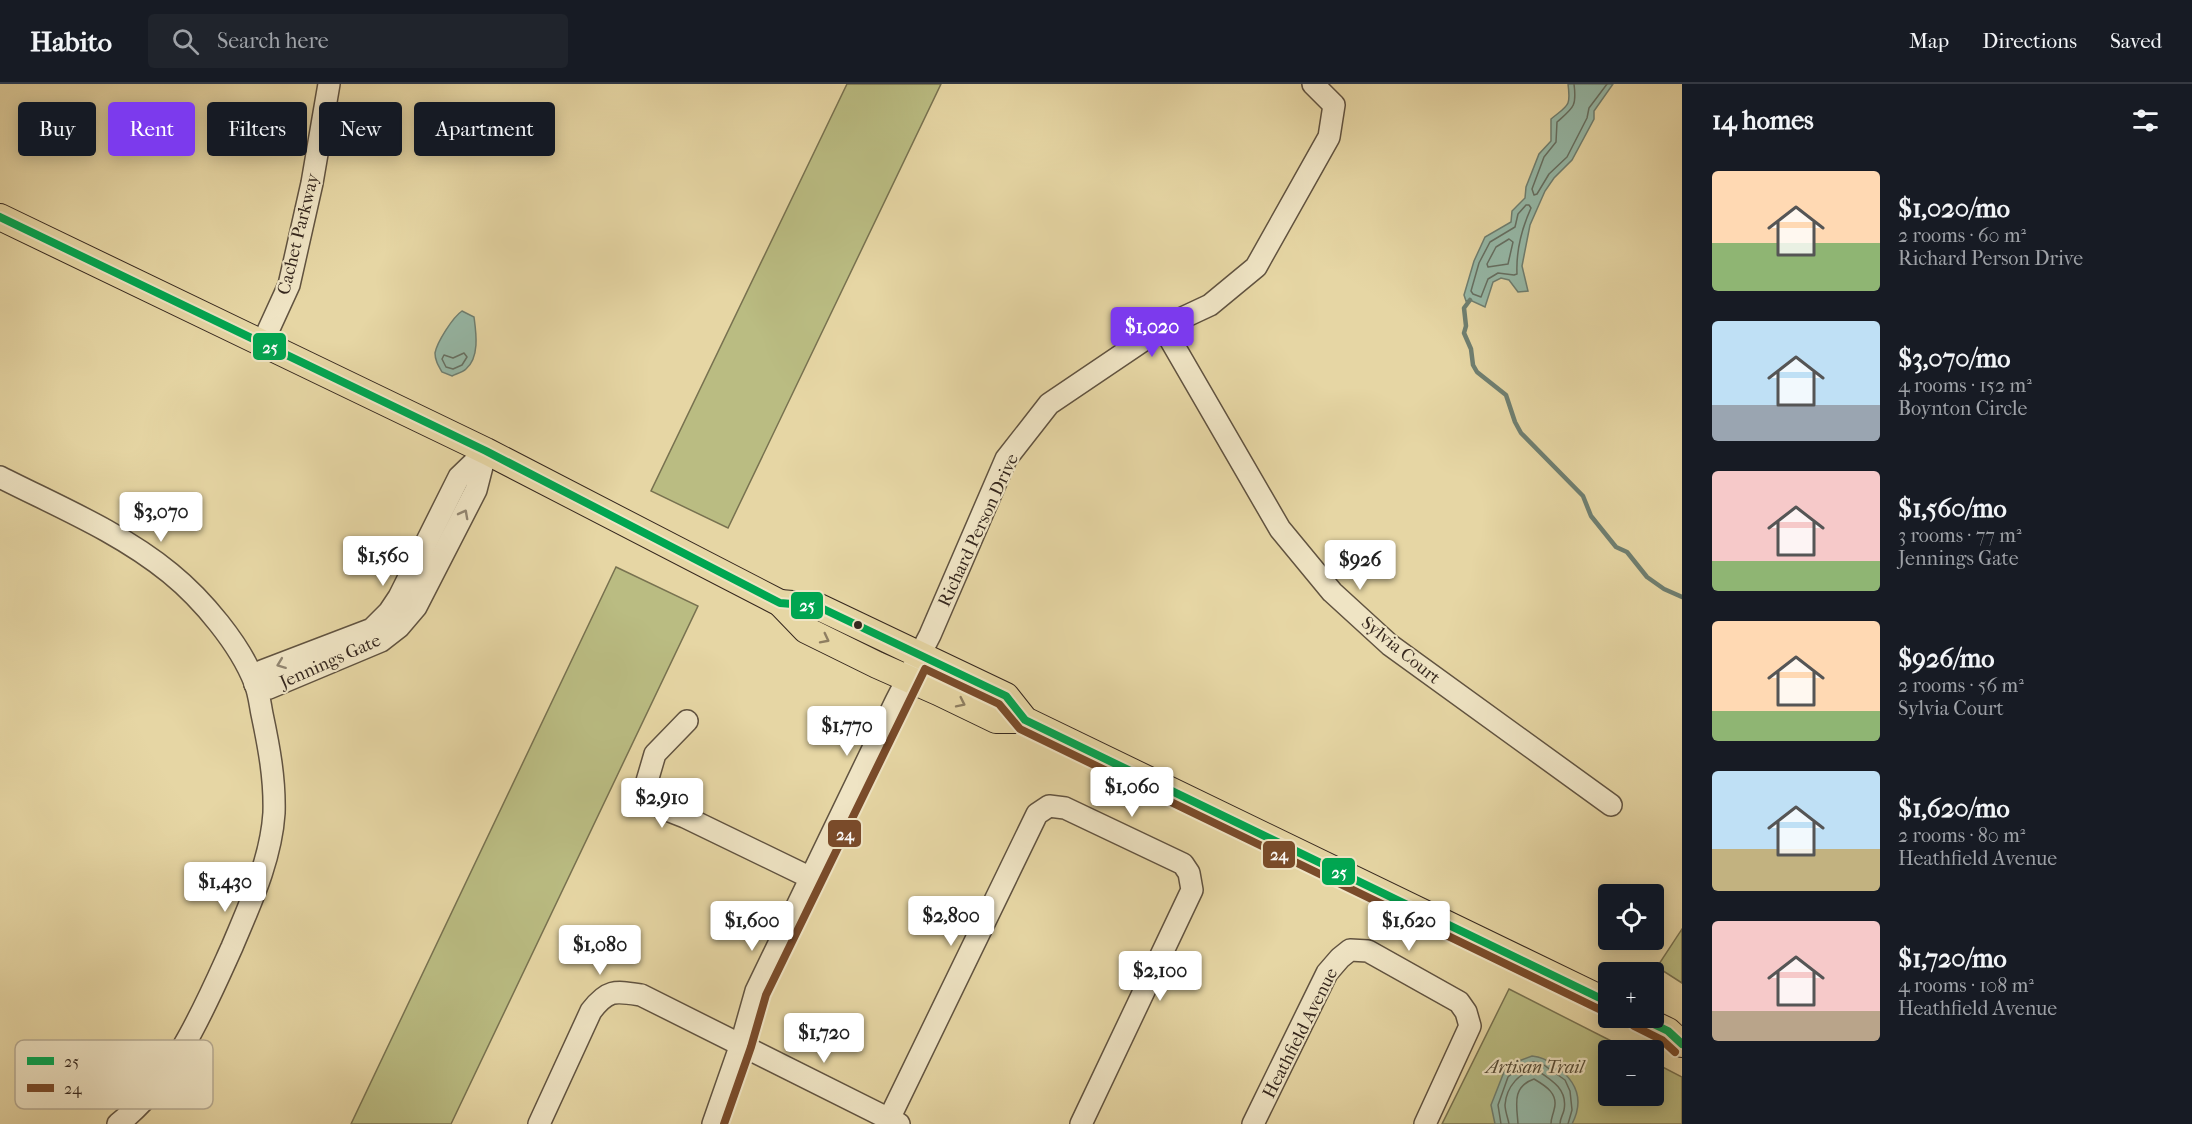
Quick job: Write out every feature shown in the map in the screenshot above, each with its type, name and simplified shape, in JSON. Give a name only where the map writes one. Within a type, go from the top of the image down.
[{"type":"main road","points":[[0,217],[486,451],[780,603],[807,630],[907,679],[996,720],[1025,720],[1598,997]]},
{"type":"main road","points":[[780,603],[817,606],[1006,696],[1025,720]]},
{"type":"main road","points":[[1661,1028],[1677,1036]]},
{"type":"street","name":"Cachet Parkway","points":[[261,344],[289,285],[312,183],[328,84]]},
{"type":"street","name":"Richard Person Drive","points":[[713,1124],[741,1044],[756,991],[920,655],[1006,459],[1049,404],[1163,327],[1210,305],[1256,267],[1329,137],[1334,105],[1313,84]]},
{"type":"street","name":"Sylvia Court","points":[[1163,327],[1280,529],[1332,592],[1390,645],[1611,805]]},
{"type":"street","name":"Jennings Gate","points":[[255,684],[269,688],[381,641],[399,627],[407,602],[478,487],[486,451]]},
{"type":"street","points":[[0,477],[120,539],[170,573],[229,635],[255,684],[272,760],[274,814],[267,851],[255,895],[202,1016],[187,1040]]},
{"type":"street","points":[[687,721],[655,754],[645,788],[652,799],[662,808],[811,878]]},
{"type":"street","points":[[539,1124],[591,1011],[600,1000],[613,992],[641,995],[894,1122],[1037,814],[1049,806],[1065,808],[1183,864],[1189,873],[1192,890],[1081,1124]]},
{"type":"street","name":"Heathfield Avenue","points":[[1253,1124],[1328,973],[1350,950],[1368,951],[1459,1002],[1466,1012],[1470,1026],[1425,1124]]},
{"type":"street","points":[[118,1124],[136,1109]]},
{"type":"green space","points":[[847,84],[941,84],[728,528],[651,491]]},
{"type":"green space","points":[[616,567],[698,606],[451,1124],[351,1124]]},
{"type":"green space","points":[[1682,929],[1682,983],[1664,971],[1664,962],[1660,962]]},
{"type":"green space","name":"Artisan Trail","points":[[1509,989],[1609,1040],[1598,1040],[1598,1106],[1664,1106],[1664,1068],[1682,1077],[1682,1124],[1442,1124]]},
{"type":"water","points":[[1568,84],[1613,84],[1594,111],[1594,119],[1572,160],[1545,191],[1530,225],[1522,266],[1528,291],[1518,292],[1509,280],[1501,278],[1493,282],[1485,307],[1470,300],[1466,301],[1464,295],[1474,261],[1485,237],[1511,222],[1512,211],[1525,198],[1526,187],[1539,154],[1551,141],[1551,119],[1567,105]]},
{"type":"water","points":[[462,311],[474,317],[475,351],[466,369],[452,376],[442,372],[435,353],[446,330]]},
{"type":"water","points":[[1532,1056],[1554,1065],[1573,1084],[1578,1106],[1572,1124],[1495,1124],[1491,1105],[1504,1072],[1516,1062]]},
{"type":"waterway","points":[[1470,300],[1464,308],[1466,326],[1464,333],[1477,372],[1506,395],[1521,433],[1583,496],[1591,516],[1616,547],[1627,552],[1647,577],[1664,589],[1682,597]]},
{"type":"transit line","name":"25","points":[[0,217],[486,451],[780,603],[817,606],[1006,696],[1025,720],[1598,997]]},
{"type":"transit line","name":"24","points":[[724,1124],[751,1047],[766,995],[925,669],[999,704],[1020,729],[1598,1009]]},
{"type":"transit line","name":"24","points":[[1638,1028],[1662,1040],[1675,1052]]},
{"type":"transit line","name":"25","points":[[1662,1028],[1682,1044]]}]
